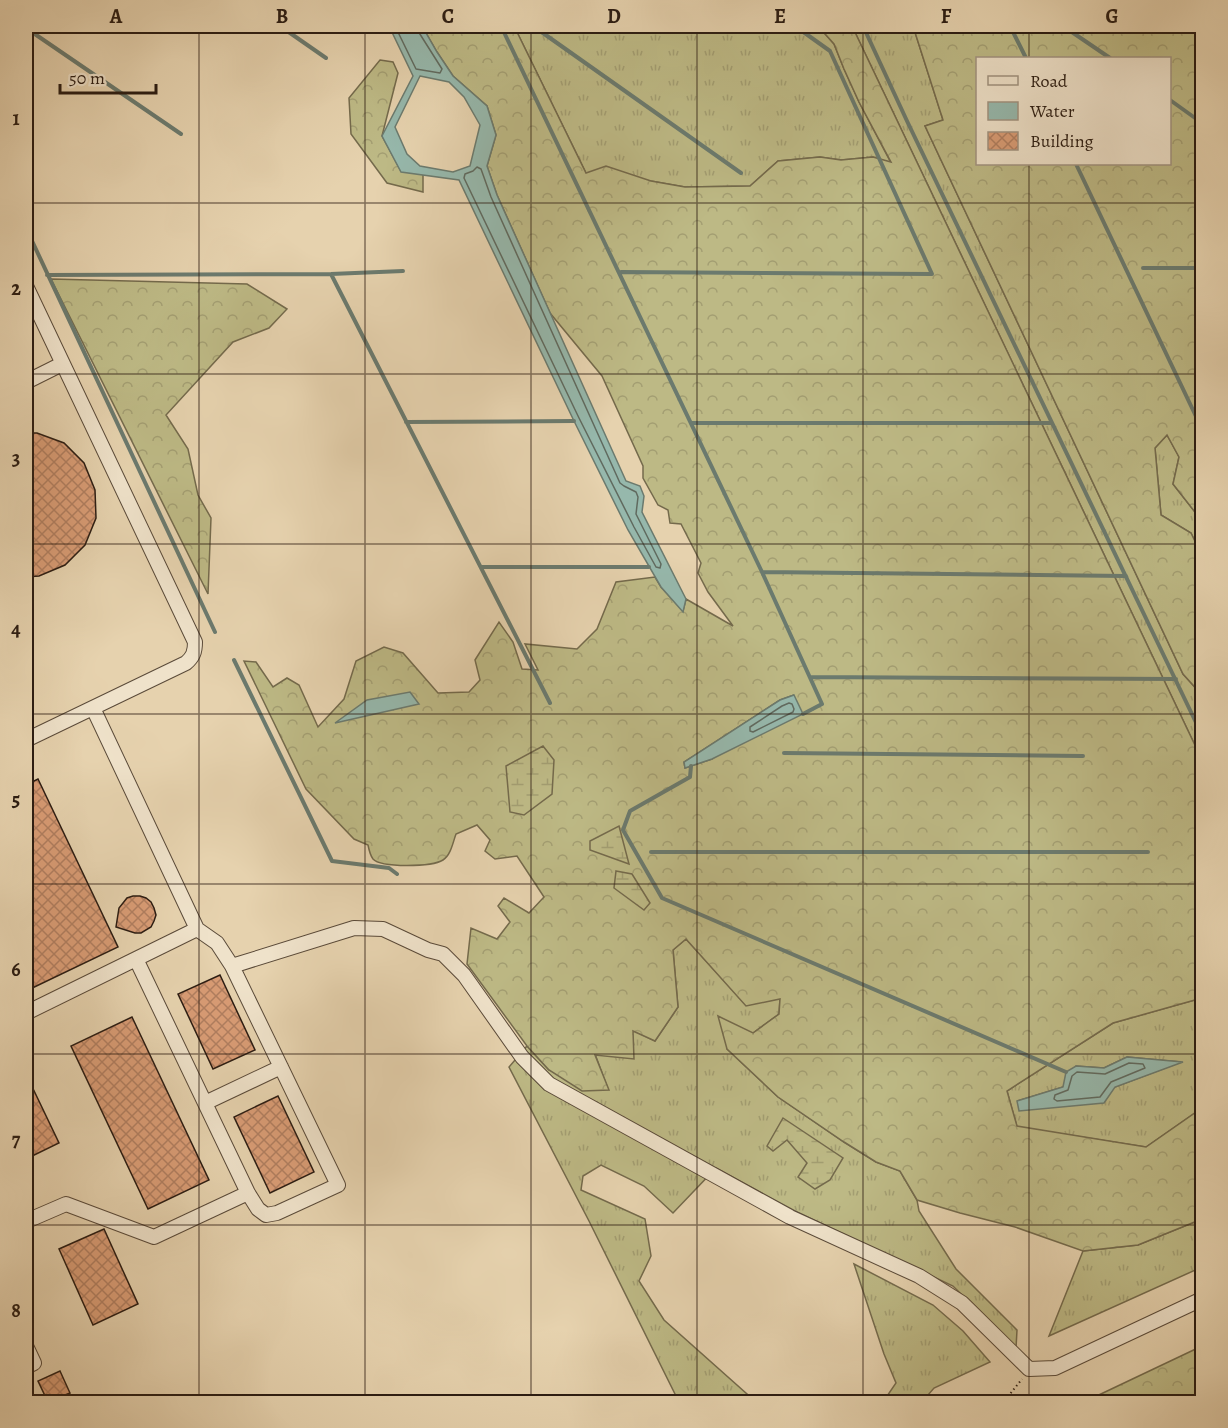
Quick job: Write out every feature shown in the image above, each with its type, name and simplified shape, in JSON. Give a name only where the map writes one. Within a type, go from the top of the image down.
[{"type":"lane","points":[[26,286],[195,642],[192,658],[186,663],[26,740]]},
{"type":"lane","points":[[26,382],[62,364]]},
{"type":"lane","points":[[93,708],[197,929],[217,943],[232,966],[338,1185],[277,1213],[266,1215],[258,1209],[248,1193],[136,959]]},
{"type":"lane","points":[[232,966],[354,928],[383,929],[442,954],[464,975],[522,1057],[549,1084],[790,1217],[919,1276],[962,1303],[1029,1370],[1055,1368],[1203,1299]]},
{"type":"lane","points":[[26,1013],[197,929]]},
{"type":"lane","points":[[205,1103],[281,1066]]},
{"type":"lane","points":[[29,1220],[66,1204],[154,1237],[248,1193]]},
{"type":"lane","points":[[26,1346],[34,1363],[26,1367]]},
{"type":"path","points":[[995,1402],[1010,1394],[1029,1370]]},
{"type":"green space","points":[[422,26],[514,26],[586,173],[606,166],[651,181],[685,187],[750,186],[778,161],[820,157],[841,160],[873,157],[891,162],[859,102],[834,44],[818,26],[852,26],[1202,760],[1202,998],[1113,1023],[1007,1091],[1017,1126],[1146,1147],[1202,1108],[1202,1219],[1138,1245],[1083,1251],[1015,1227],[917,1200],[900,1171],[876,1162],[778,1097],[727,1049],[718,1016],[753,1033],[779,1014],[780,999],[746,1006],[686,939],[673,950],[678,1007],[655,1041],[633,1031],[634,1059],[595,1055],[609,1090],[582,1091],[549,1070],[527,1046],[467,964],[471,928],[497,939],[510,922],[498,906],[504,898],[529,913],[544,897],[517,856],[495,859],[485,851],[490,840],[477,825],[456,834],[448,855],[443,860],[407,866],[378,862],[373,859],[368,845],[354,839],[306,789],[244,661],[256,662],[273,687],[287,678],[299,685],[318,727],[344,699],[356,661],[384,647],[403,653],[438,693],[469,692],[480,680],[475,660],[499,622],[513,642],[522,669],[538,670],[525,644],[577,649],[597,629],[616,582],[655,577],[683,611],[686,599],[733,626],[708,592],[698,573],[701,563],[681,524],[670,523],[668,510],[658,505],[643,478],[643,466],[602,376],[550,313],[497,195],[487,166],[496,135],[487,106],[453,76]],"holes":[[[794,695],[712,759],[685,768],[684,762],[780,700]]]},
{"type":"green space","points":[[514,26],[818,26],[834,44],[859,102],[891,163],[873,157],[841,160],[820,157],[778,161],[750,186],[685,187],[586,173]]},
{"type":"green space","points":[[852,26],[913,26],[943,120],[925,126],[1183,674],[1202,695],[1202,760]]},
{"type":"green space","points":[[913,26],[1202,26],[1202,521],[1173,484],[1179,457],[1167,435],[1155,448],[1161,515],[1191,533],[1202,556],[1202,695],[1183,674],[925,126],[943,120]]},
{"type":"green space","points":[[380,60],[393,62],[398,73],[382,136],[401,171],[423,174],[423,192],[387,183],[351,134],[349,98]]},
{"type":"green space","points":[[51,279],[247,284],[287,309],[269,328],[233,342],[166,415],[188,449],[198,495],[211,518],[208,594]]},
{"type":"green space","points":[[1167,435],[1179,457],[1173,484],[1202,521],[1202,556],[1191,533],[1161,515],[1155,448]]},
{"type":"green space","points":[[543,746],[554,760],[552,794],[524,815],[510,812],[506,766]]},
{"type":"green space","points":[[619,826],[629,864],[590,850],[590,841]]},
{"type":"green space","points":[[616,871],[632,874],[650,903],[644,910],[614,888]]},
{"type":"green space","points":[[686,939],[746,1005],[780,998],[779,1014],[727,1049],[778,1097],[876,1162],[900,1171],[917,1200],[919,1211],[956,1269],[1017,1330],[1016,1348],[953,1286],[795,1211],[716,1168],[673,1213],[644,1186],[601,1165],[583,1176],[581,1190],[645,1219],[651,1256],[639,1281],[664,1320],[756,1402],[679,1402],[509,1067],[527,1046],[549,1070],[608,1089],[595,1054],[633,1030],[655,1041],[678,1007],[673,950]]},
{"type":"green space","points":[[1202,998],[1202,1108],[1146,1147],[1017,1127],[1007,1091],[1113,1023]],"holes":[[[1127,1057],[1181,1062],[1115,1087],[1017,1101],[1063,1087],[1076,1066],[1104,1068]]]},
{"type":"green space","points":[[783,1118],[843,1158],[830,1180],[815,1189],[798,1177],[807,1163],[787,1140],[773,1151],[767,1146]]},
{"type":"green space","points":[[1202,1219],[1202,1267],[1049,1336],[1083,1251],[1138,1245]]},
{"type":"green space","points":[[854,1264],[933,1305],[963,1331],[990,1362],[934,1388],[922,1402],[883,1402],[896,1383]]},
{"type":"green space","points":[[1202,1346],[1202,1402],[1084,1402]]},
{"type":"water","points":[[389,26],[422,26],[453,76],[487,106],[496,135],[487,166],[497,195],[626,481],[640,486],[644,496],[642,512],[686,599],[683,612],[661,587],[628,530],[459,180],[401,172],[382,136],[413,76]],"holes":[[[420,76],[449,82],[464,97],[480,125],[470,166],[453,172],[420,166],[407,154],[395,127]]]},
{"type":"water","points":[[410,692],[419,704],[335,723],[367,700]]},
{"type":"water","points":[[794,695],[803,714],[712,759],[685,768],[684,762],[780,700]]},
{"type":"water","points":[[1127,1057],[1183,1062],[1115,1087],[1104,1103],[1019,1111],[1017,1101],[1063,1087],[1066,1072],[1076,1066],[1104,1068]]},
{"type":"building","points":[[26,433],[37,433],[64,443],[84,463],[95,490],[96,518],[85,545],[65,565],[39,576],[26,577]]},
{"type":"building","points":[[38,779],[118,947],[26,991],[26,785]]},
{"type":"building","points":[[133,896],[146,898],[151,902],[156,915],[151,927],[141,933],[116,927],[119,908],[127,898]]},
{"type":"building","points":[[220,975],[255,1050],[213,1069],[178,994]]},
{"type":"building","points":[[132,1017],[209,1180],[148,1209],[71,1046]]},
{"type":"building","points":[[26,1074],[59,1143],[26,1159]]},
{"type":"building","points":[[278,1096],[314,1172],[270,1193],[234,1117]]},
{"type":"building","points":[[104,1229],[138,1304],[93,1325],[59,1249]]},
{"type":"building","points":[[60,1371],[70,1393],[48,1402],[38,1381]]},
{"type":"waterway","points":[[280,26],[326,58]]},
{"type":"waterway","points":[[365,26],[368,32]]},
{"type":"waterway","points":[[501,26],[762,572],[822,704],[803,714]]},
{"type":"waterway","points":[[533,26],[741,173]]},
{"type":"waterway","points":[[621,272],[932,274],[830,51],[795,26]]},
{"type":"waterway","points":[[863,26],[1202,735]]},
{"type":"waterway","points":[[1010,26],[1026,57]]},
{"type":"waterway","points":[[1063,26],[1109,57]]},
{"type":"waterway","points":[[26,28],[181,134]]},
{"type":"waterway","points":[[1171,101],[1202,123]]},
{"type":"waterway","points":[[1076,165],[1202,429]]},
{"type":"waterway","points":[[26,228],[215,632]]},
{"type":"waterway","points":[[1143,268],[1202,268]]},
{"type":"waterway","points":[[47,275],[331,274],[403,271]]},
{"type":"waterway","points":[[331,274],[550,703]]},
{"type":"waterway","points":[[406,422],[574,421]]},
{"type":"waterway","points":[[691,423],[1052,423]]},
{"type":"waterway","points":[[481,567],[649,567]]},
{"type":"waterway","points":[[762,572],[1126,576]]},
{"type":"waterway","points":[[234,660],[332,861],[389,868],[397,874]]},
{"type":"waterway","points":[[810,677],[1176,679]]},
{"type":"waterway","points":[[784,753],[1083,756]]},
{"type":"waterway","points":[[691,766],[690,777],[630,811],[623,830],[662,898],[1066,1072]]},
{"type":"waterway","points":[[651,852],[1148,852]]}]
